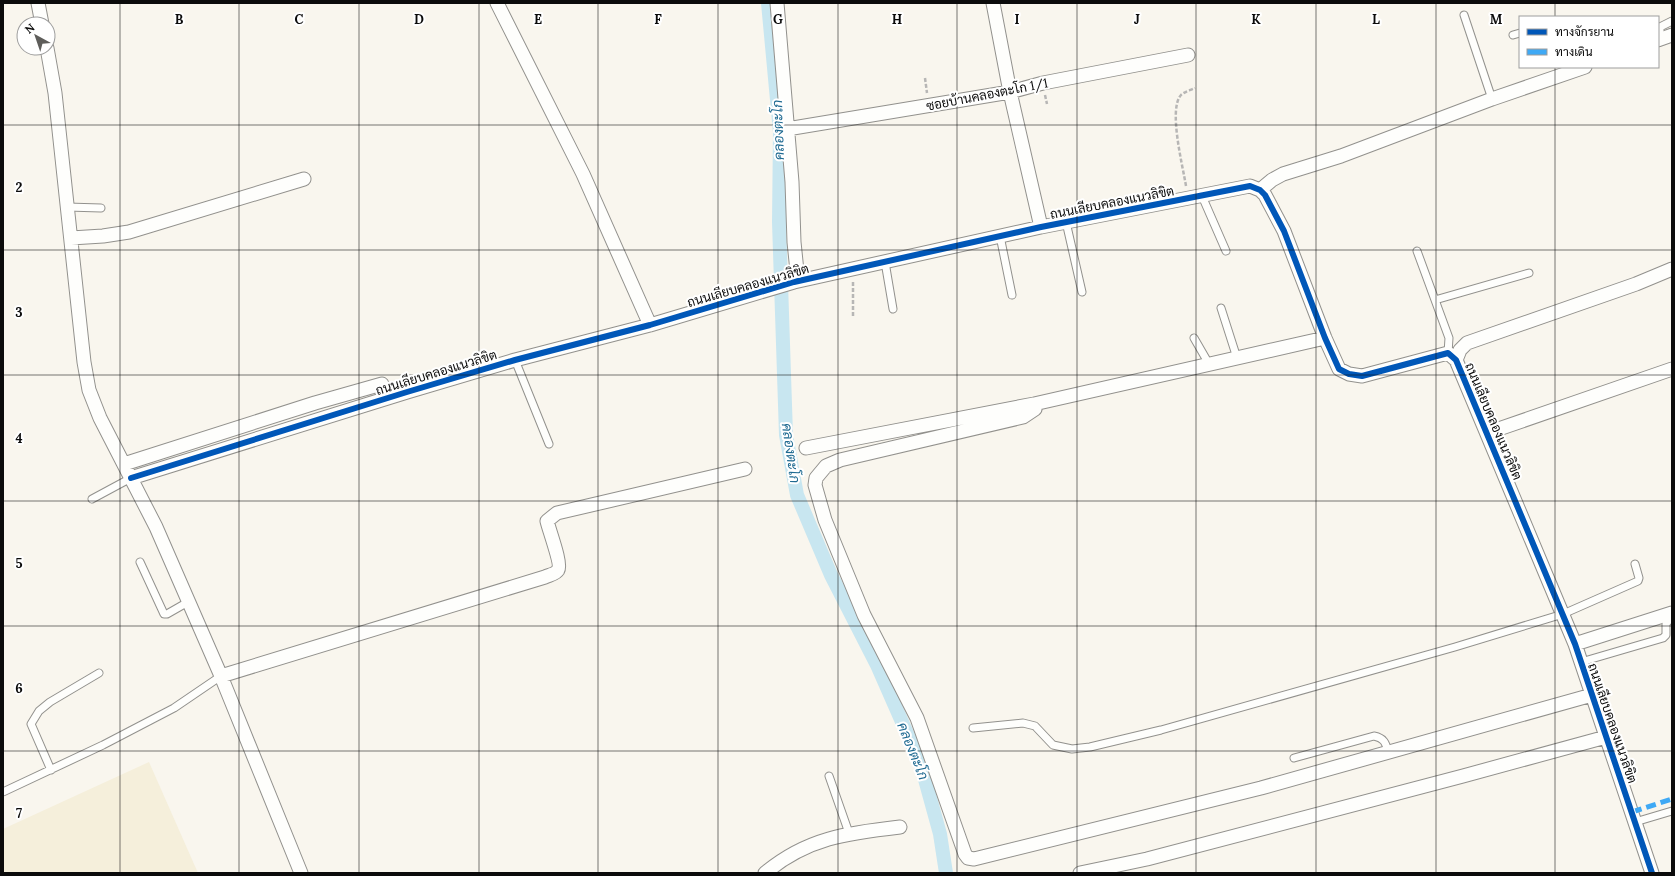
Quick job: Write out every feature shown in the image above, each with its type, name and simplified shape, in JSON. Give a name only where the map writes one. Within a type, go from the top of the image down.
[{"type":"street","points":[[38,3],[40,16]]},
{"type":"street","points":[[497,3],[583,174],[650,325]]},
{"type":"street","points":[[777,3],[786,129],[792,182],[796,282]]},
{"type":"street","points":[[993,3],[1010,92],[1041,227]]},
{"type":"street","name":"ซอยบ้านคลองตะโก 1/1","points":[[786,129],[1010,92],[1042,83],[1188,55]]},
{"type":"street","points":[[48,56],[55,93],[84,362],[90,390],[100,418],[156,527],[221,676],[301,873]]},
{"type":"street","points":[[1260,190],[1272,180],[1283,174],[1341,156],[1579,68]]},
{"type":"street","points":[[71,238],[104,236],[129,232],[304,178]]},
{"type":"street","name":"ถนนเลียบคลองแนวลิขิต","points":[[131,478],[321,418],[515,360],[650,325],[796,282],[1041,227],[1250,186],[1260,190],[1265,195],[1284,231],[1325,338],[1339,369],[1349,374],[1362,376],[1452,357],[1487,433],[1575,644],[1652,873]]},
{"type":"street","points":[[1452,357],[1467,343],[1636,284],[1672,269]]},
{"type":"street","points":[[806,448],[1034,404],[1325,338]]},
{"type":"street","points":[[1487,433],[1672,369]]},
{"type":"street","points":[[124,464],[315,403],[382,384]]},
{"type":"street","points":[[315,403],[321,418]]},
{"type":"street","points":[[1034,404],[1035,409],[1024,417],[840,460],[826,466],[816,478],[815,485],[825,520],[864,615],[917,718],[965,854],[968,858],[974,859],[1261,788],[1592,695]]},
{"type":"street","points":[[221,676],[557,572],[559,567],[557,554],[550,534],[548,521],[557,513],[745,469]]},
{"type":"street","points":[[1575,644],[1672,612]]},
{"type":"street","points":[[1080,873],[1147,858],[1463,776],[1606,737]]},
{"type":"street","points":[[765,873],[796,852],[823,840],[849,833],[900,827]]},
{"type":"lane","points":[[1464,15],[1492,99]]},
{"type":"lane","points":[[1663,38],[1660,27],[1672,21]]},
{"type":"lane","points":[[1202,196],[1226,251]]},
{"type":"lane","points":[[67,207],[101,208]]},
{"type":"lane","points":[[1066,222],[1082,292]]},
{"type":"lane","points":[[1000,236],[1012,295]]},
{"type":"lane","points":[[1417,251],[1449,338],[1452,357]]},
{"type":"lane","points":[[885,262],[893,309]]},
{"type":"lane","points":[[1435,300],[1530,273]]},
{"type":"lane","points":[[1221,308],[1237,358]]},
{"type":"lane","points":[[1194,338],[1209,364]]},
{"type":"lane","points":[[515,360],[549,444]]},
{"type":"lane","points":[[92,499],[131,478]]},
{"type":"lane","points":[[140,562],[164,614],[167,614],[188,602]]},
{"type":"lane","points":[[973,728],[1023,723],[1035,726],[1046,739],[1054,745],[1072,749],[1090,747],[1161,730],[1455,647],[1563,614],[1638,581],[1639,578],[1635,564]]},
{"type":"lane","points":[[1581,662],[1663,638],[1666,635],[1666,624],[1668,621],[1672,620]]},
{"type":"lane","points":[[51,770],[31,724],[39,711],[50,702],[99,673]]},
{"type":"lane","points":[[3,792],[103,745],[174,708],[221,676]]},
{"type":"lane","points":[[1294,758],[1374,736],[1381,737],[1384,740],[1388,752]]},
{"type":"lane","points":[[829,776],[849,833]]},
{"type":"lane","points":[[1635,822],[1672,811]]},
{"type":"path","points":[[1188,198],[1176,124],[1176,111],[1177,101],[1181,94],[1195,88]]},
{"type":"path","points":[[853,269],[853,316]]},
{"type":"shaded area","points":[[149,762],[198,873],[3,873],[3,829]]},
{"type":"waterway","name":"คลองตะโก","points":[[768,3],[780,132],[779,222],[786,435],[797,495],[831,575],[877,665],[921,765],[940,834],[946,873]]},
{"type":"marked path","points":[[1632,812],[1672,799]]},
{"type":"cycle path","points":[[131,478],[515,360],[650,325],[794,282],[1041,227],[1250,186],[1260,190],[1265,195],[1284,231],[1325,338],[1339,369],[1349,374],[1362,376],[1448,353],[1456,360],[1575,644],[1652,873]]}]
